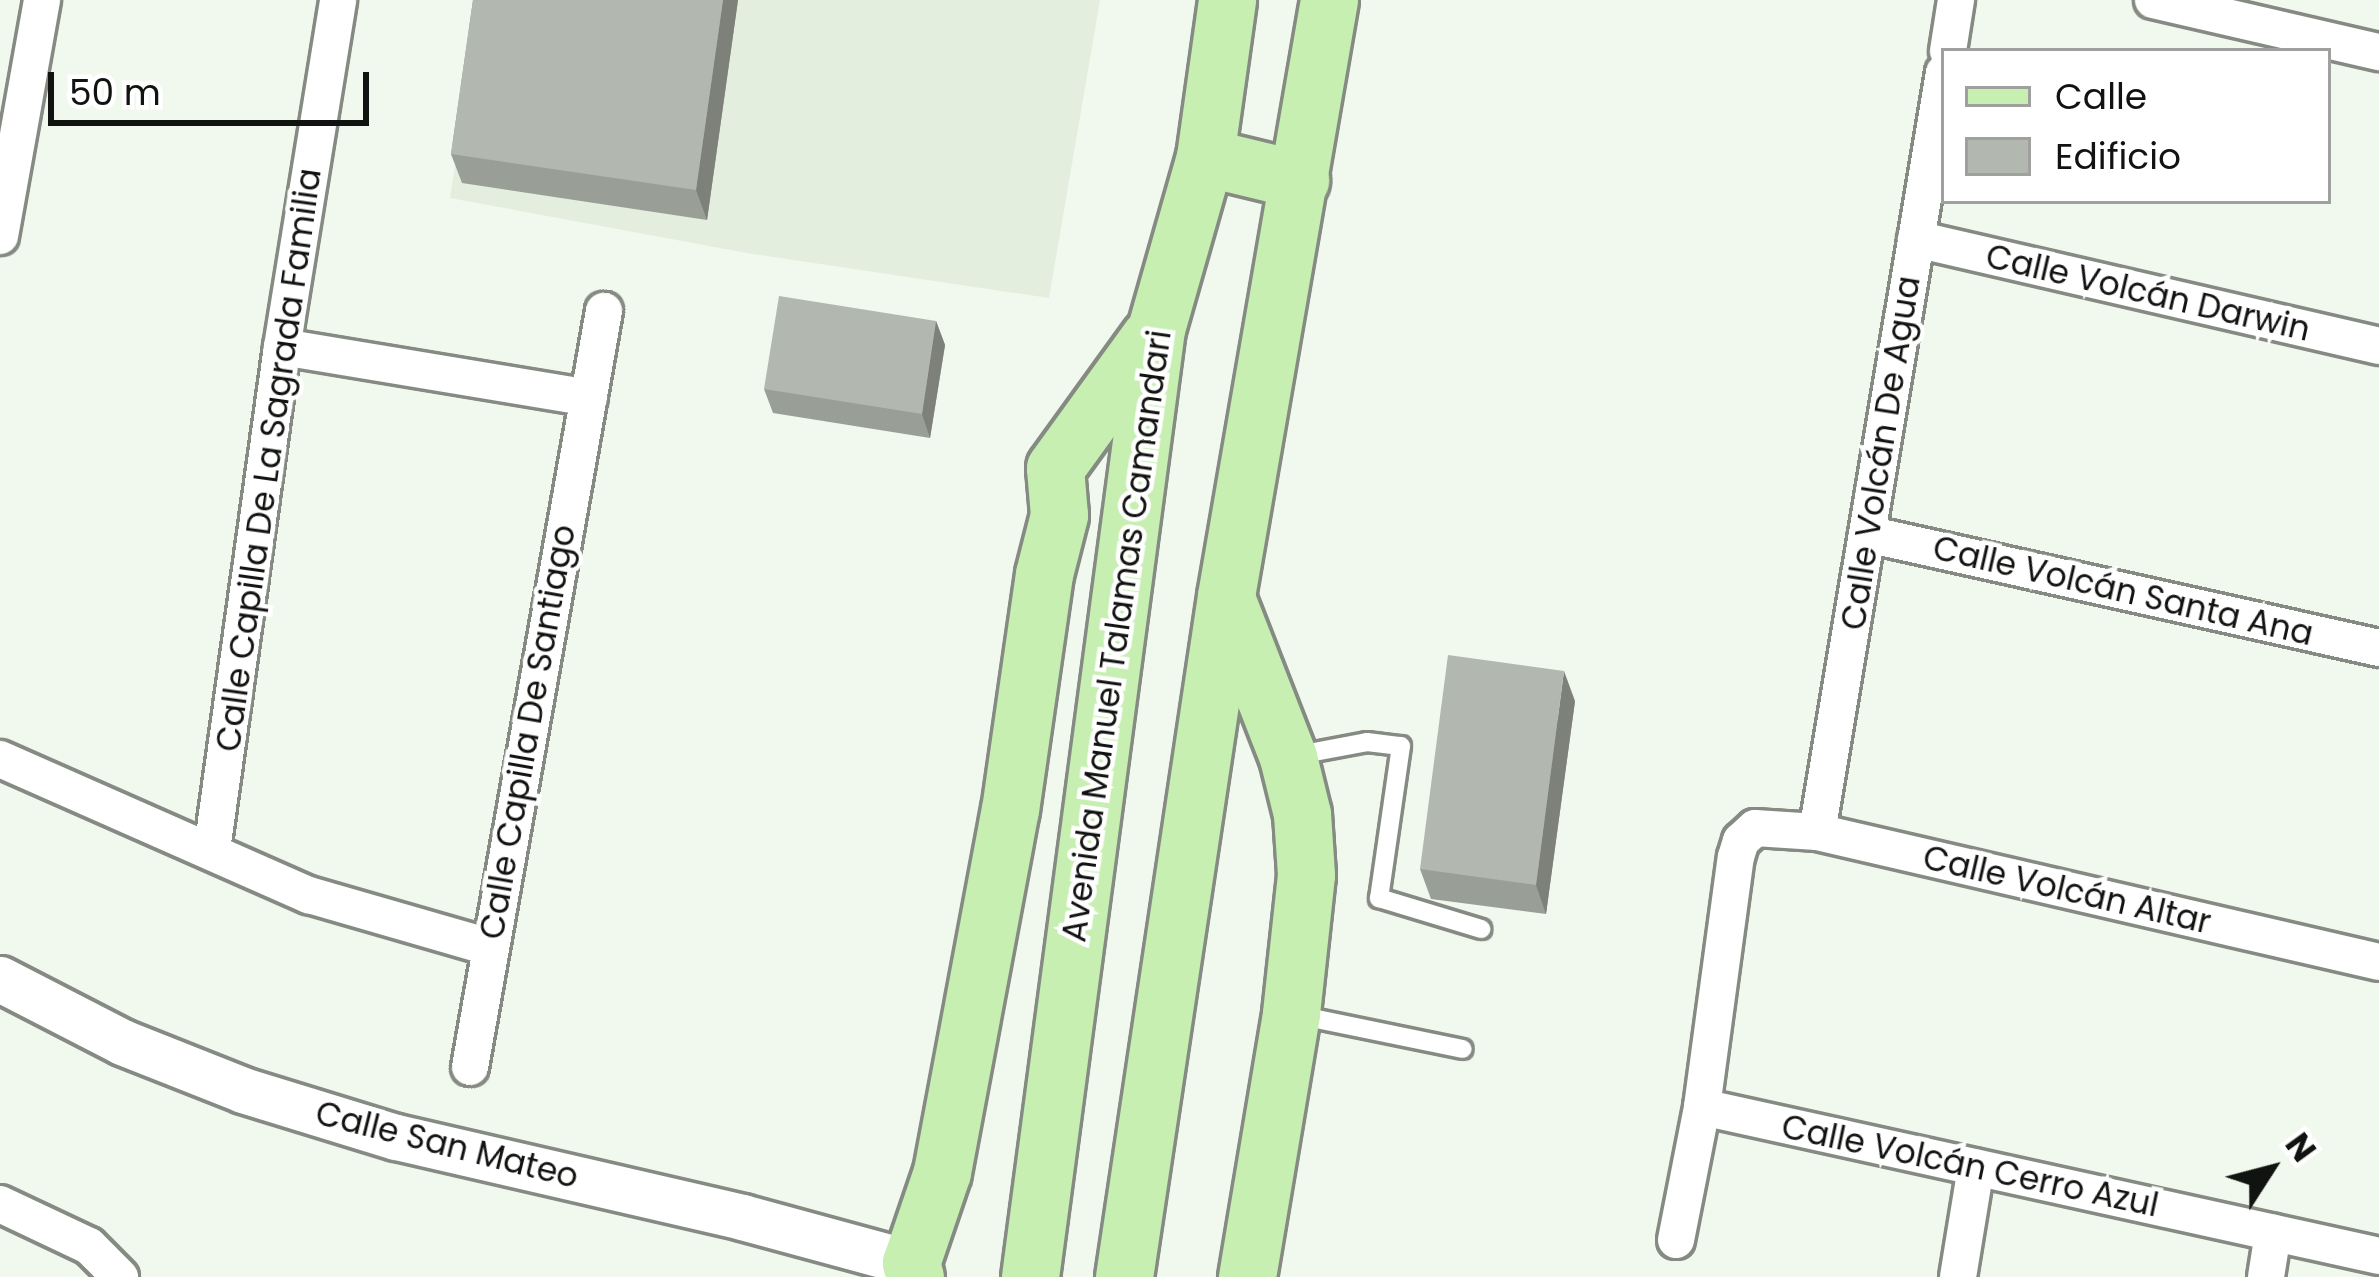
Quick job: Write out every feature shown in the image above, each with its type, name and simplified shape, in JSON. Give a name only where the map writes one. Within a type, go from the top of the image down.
[{"type":"main road","name":"Avenida Manuel Talamas Camandari","points":[[1030,1277],[1156,329],[1205,157],[1227,0]]},
{"type":"main road","points":[[1124,1277],[1226,596],[1329,0]]},
{"type":"main road","points":[[1205,157],[1300,180]]},
{"type":"main road","points":[[912,1272],[942,1172],[1006,832],[1044,574],[1059,515],[1055,467],[1156,329]]},
{"type":"main road","points":[[1226,596],[1288,758],[1302,814],[1306,875],[1291,1014],[1247,1277]]},
{"type":"street","points":[[0,236],[42,0]]},
{"type":"street","name":"Calle Capilla De La Sagrada Familia","points":[[212,850],[282,347],[338,0]]},
{"type":"street","points":[[1948,48],[1956,0]]},
{"type":"street","points":[[2153,0],[2379,52]]},
{"type":"street","name":"Calle Volcán De Agua","points":[[1817,832],[1941,91]]},
{"type":"street","name":"Calle Volcán Darwin","points":[[1916,239],[2379,346]]},
{"type":"street","name":"Calle Capilla De Santiago","points":[[470,1067],[604,311]]},
{"type":"street","points":[[282,347],[589,398]]},
{"type":"street","name":"Calle Volcán Santa Ana","points":[[1867,534],[2379,648]]},
{"type":"street","points":[[0,759],[309,895],[489,947]]},
{"type":"street","name":"Calle Volcán Altar","points":[[1702,1107],[1736,857],[1741,841],[1755,828],[1817,832],[2379,962]]},
{"type":"street","name":"Calle San Mateo","points":[[0,980],[122,1042],[243,1090],[396,1137],[742,1217],[912,1272]]},
{"type":"street","points":[[1676,1240],[1702,1107]]},
{"type":"street","name":"Calle Volcán Cerro Azul","points":[[1702,1107],[2379,1256]]},
{"type":"street","points":[[1958,1277],[1976,1167]]},
{"type":"street","points":[[0,1204],[89,1246],[120,1277]]},
{"type":"street","points":[[2266,1277],[2273,1233]]},
{"type":"lane","points":[[1288,758],[1366,742],[1402,746],[1379,898],[1480,928]]},
{"type":"lane","points":[[1291,1014],[1463,1049]]},
{"type":"shaded area","points":[[482,0],[1100,0],[1049,298],[747,253],[450,198]]},
{"type":"building","points":[[473,0],[723,0],[696,190],[451,154]]},
{"type":"building","points":[[779,296],[936,321],[922,414],[764,389]]},
{"type":"building","points":[[1448,655],[1564,671],[1536,885],[1420,869]]}]
